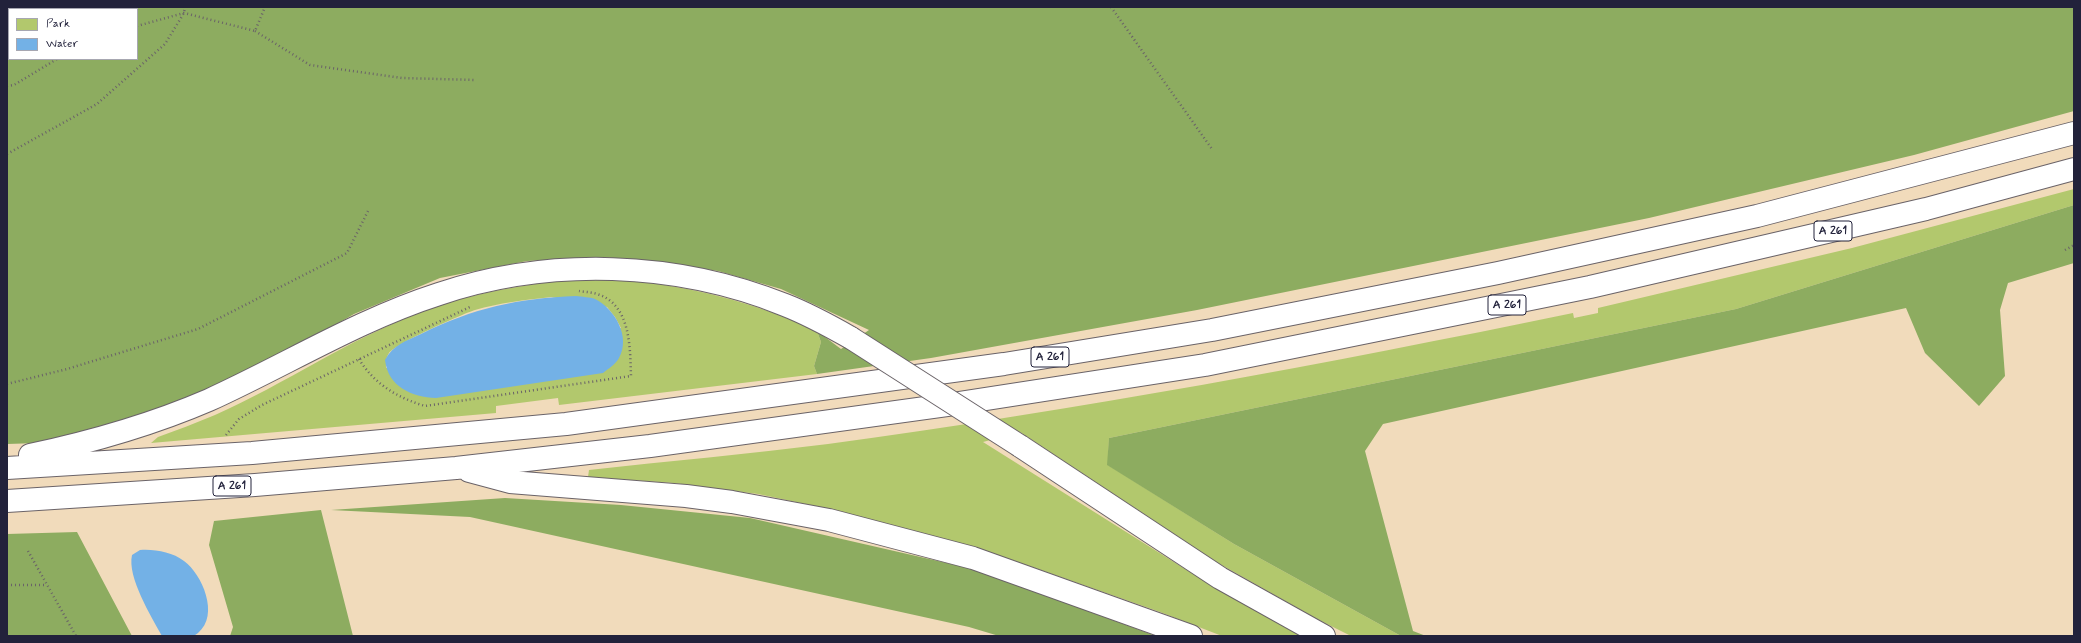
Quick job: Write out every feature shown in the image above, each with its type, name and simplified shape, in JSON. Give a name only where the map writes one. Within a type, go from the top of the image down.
[{"type":"highway","name":"A 261","points":[[7,468],[212,456],[400,441],[566,424],[1004,364],[1212,330],[1498,273],[1757,216],[2074,133]]},
{"type":"highway","name":"A 261","points":[[7,501],[247,485],[456,468],[650,446],[947,405],[1205,364],[1597,286],[1926,209],[2074,169]]},
{"type":"highway","points":[[7,461],[67,447],[160,420],[209,400],[333,338],[410,304],[475,283],[533,272],[573,269],[616,269],[697,278],[729,286],[784,304],[851,338],[1020,446],[1220,578],[1324,636]]},
{"type":"highway","points":[[456,468],[510,482],[686,496],[732,502],[829,520],[973,558],[1191,636]]},
{"type":"path","points":[[7,154],[97,104],[165,44],[184,13],[185,7]]},
{"type":"path","points":[[255,31],[265,7]]},
{"type":"path","points":[[1111,7],[1212,149]]},
{"type":"path","points":[[138,26],[184,13],[255,31],[310,65],[402,78],[476,80]]},
{"type":"path","points":[[7,86],[14,85],[55,60]]},
{"type":"path","points":[[7,384],[67,369],[198,329],[348,253],[368,211]]},
{"type":"path","points":[[2065,250],[2074,245]]},
{"type":"path","points":[[359,359],[366,371],[378,384],[409,401],[425,406],[631,376],[629,336],[618,309],[608,299],[597,294],[571,290]]},
{"type":"path","points":[[212,456],[229,430],[239,419],[262,405],[473,306]]},
{"type":"path","points":[[28,551],[76,636]]},
{"type":"path","points":[[7,585],[46,585]]},
{"type":"green space","points":[[7,7],[2074,7],[2074,111],[1914,155],[1649,218],[1197,310],[931,358],[817,374],[814,366],[821,342],[817,331],[841,349],[869,330],[781,289],[718,271],[650,261],[601,257],[527,261],[440,278],[354,314],[263,367],[166,412],[39,443],[7,444]]},
{"type":"green space","points":[[2074,189],[2074,205],[1736,309],[1109,438],[1108,465],[1234,544],[1401,636],[1351,636],[1317,619],[1218,563],[1020,432],[983,442],[1193,574],[1305,636],[1222,636],[1160,612],[978,548],[834,510],[758,494],[674,483],[588,477],[589,470],[769,451],[922,431],[1202,385],[1573,313],[1574,318],[1598,313],[1598,308],[1852,248]]},
{"type":"green space","points":[[2074,205],[2074,263],[2008,283],[2000,310],[2005,376],[1979,406],[1925,353],[1906,308],[1383,424],[1365,451],[1413,631],[1426,636],[1401,636],[1234,544],[1107,465],[1109,438],[1736,309]]},
{"type":"green space","points":[[578,279],[610,280],[665,285],[731,299],[775,313],[817,331],[821,342],[814,366],[817,374],[559,405],[558,398],[496,406],[496,413],[151,443],[158,437],[208,418],[241,403],[368,335],[421,312],[440,305],[498,290]],"holes":[[[551,297],[607,307],[621,328],[386,368],[386,360],[389,353],[394,348],[456,317],[475,310]]]},
{"type":"green space","points":[[505,498],[621,505],[750,518],[973,569],[1156,636],[999,636],[969,627],[470,517],[331,510]]},
{"type":"green space","points":[[321,510],[353,636],[230,636],[233,627],[209,545],[214,521]]},
{"type":"green space","points":[[77,532],[132,636],[7,636],[7,534]]},
{"type":"water","points":[[576,296],[595,299],[609,309],[619,324],[623,341],[622,350],[614,365],[603,373],[436,398],[410,393],[403,389],[396,384],[387,369],[385,360],[388,355],[400,344],[459,317],[516,302]]},
{"type":"water","points":[[140,550],[152,550],[174,555],[191,567],[197,575],[206,595],[208,606],[208,616],[198,633],[186,637],[162,636],[146,607],[136,585],[133,574],[131,564],[132,555]]}]
